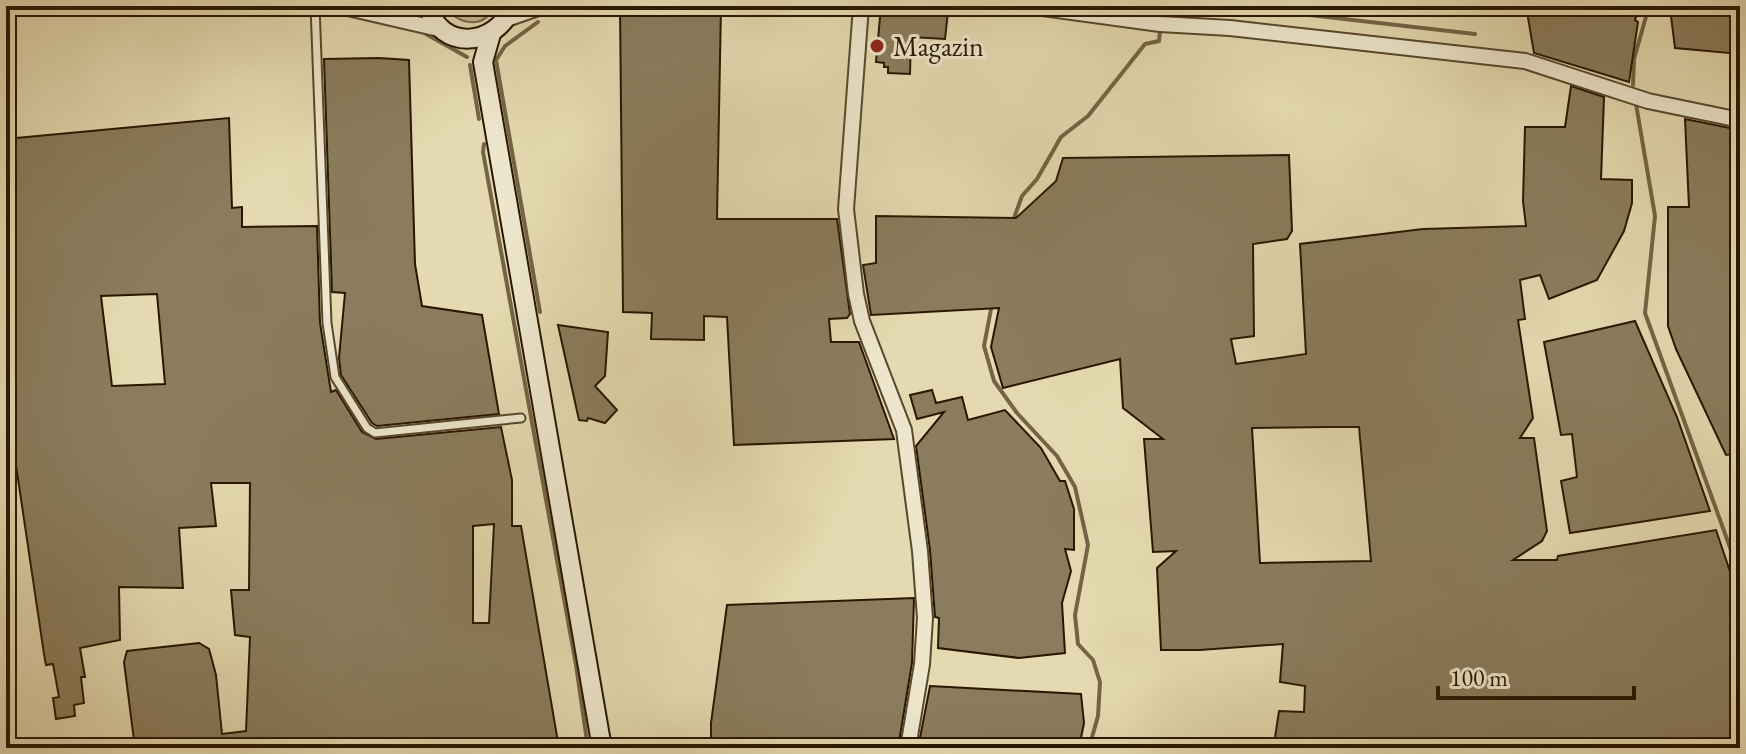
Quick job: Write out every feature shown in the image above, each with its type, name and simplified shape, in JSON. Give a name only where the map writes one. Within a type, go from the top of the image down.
[{"type":"main road","points":[[428,6],[435,22],[443,30],[463,38],[491,34]]},
{"type":"main road","points":[[509,12],[491,34],[483,62],[602,748]]},
{"type":"main road","points":[[463,38],[483,62]]},
{"type":"street","points":[[339,6],[443,30]]},
{"type":"street","points":[[385,15],[407,6]]},
{"type":"street","points":[[509,12],[544,6]]},
{"type":"street","points":[[861,6],[846,209],[862,321],[904,430],[920,551],[925,618],[922,664],[908,748]]},
{"type":"street","points":[[1028,6],[1160,24],[1230,28],[1525,61],[1648,101],[1740,120]]},
{"type":"lane","points":[[315,6],[327,323],[335,377],[367,428],[375,433],[521,418]]},
{"type":"shaded area","points":[[445,6],[495,6],[484,19],[470,22],[463,21]]},
{"type":"building","points":[[620,6],[721,6],[717,219],[837,219],[850,314],[847,318],[829,319],[831,342],[859,342],[894,439],[734,445],[727,317],[704,316],[704,340],[651,339],[652,313],[623,312]]},
{"type":"building","points":[[881,6],[914,6],[914,9],[948,12],[945,39],[911,37],[910,74],[888,73],[884,63],[876,62]]},
{"type":"building","points":[[1526,6],[1640,6],[1635,20],[1638,22],[1629,82],[1534,53]]},
{"type":"building","points":[[1684,6],[1740,6],[1740,54],[1675,48],[1671,16]]},
{"type":"building","points":[[324,59],[409,60],[415,264],[422,306],[482,315],[499,414],[377,426],[341,375],[339,358],[345,293],[332,292]]},
{"type":"building","points":[[1571,86],[1604,97],[1601,179],[1632,180],[1632,203],[1624,231],[1597,280],[1549,299],[1540,275],[1520,280],[1525,319],[1518,320],[1533,418],[1520,438],[1534,438],[1547,531],[1542,541],[1513,560],[1557,560],[1558,556],[1716,530],[1740,601],[1740,748],[1298,748],[1298,744],[1274,744],[1279,711],[1304,712],[1305,686],[1280,682],[1283,644],[1161,650],[1157,568],[1176,551],[1153,552],[1144,439],[1163,439],[1123,408],[1120,359],[1003,388],[991,347],[999,308],[871,315],[863,265],[876,263],[876,216],[1016,218],[1056,181],[1063,158],[1289,155],[1292,231],[1287,239],[1253,244],[1254,336],[1231,339],[1236,364],[1306,354],[1300,244],[1423,229],[1526,226],[1523,201],[1525,127],[1565,127]],"holes":[[[1359,427],[1371,561],[1260,563],[1252,428]]]},
{"type":"building","points":[[229,118],[232,208],[242,207],[242,227],[317,226],[320,323],[331,392],[336,390],[362,432],[376,439],[501,427],[512,480],[512,526],[521,526],[559,748],[135,748],[124,662],[127,651],[199,643],[209,649],[216,675],[222,734],[246,731],[250,637],[235,635],[231,590],[249,590],[250,483],[211,483],[216,526],[179,528],[183,588],[119,587],[120,640],[80,648],[85,677],[81,677],[84,703],[74,705],[75,716],[56,719],[53,698],[59,697],[53,664],[46,665],[44,654],[6,398],[6,139]],"holes":[[[157,294],[165,384],[112,386],[101,296]],[[494,524],[489,623],[473,623],[473,526]]]},
{"type":"building","points":[[1685,119],[1740,130],[1740,453],[1726,455],[1668,326],[1668,207],[1689,207]]},
{"type":"building","points":[[1635,321],[1677,417],[1710,511],[1570,533],[1561,481],[1577,477],[1572,434],[1561,435],[1544,342]]},
{"type":"building","points":[[558,325],[608,332],[605,376],[595,386],[617,410],[605,423],[588,418],[587,421],[579,420]]},
{"type":"building","points":[[932,390],[936,403],[962,397],[968,420],[1005,410],[1041,448],[1060,481],[1065,481],[1074,509],[1074,550],[1065,549],[1071,571],[1062,603],[1065,653],[1019,658],[938,648],[939,618],[935,617],[930,550],[916,446],[944,412],[917,419],[910,395]]},
{"type":"building","points":[[914,598],[912,663],[898,748],[711,748],[711,723],[727,605]]},
{"type":"building","points":[[930,686],[1081,694],[1084,723],[1079,748],[918,748]]},
{"type":"waterway","points":[[1158,6],[1160,19]]},
{"type":"waterway","points":[[1230,6],[1475,34]]},
{"type":"waterway","points":[[1633,85],[1634,59],[1649,6]]},
{"type":"waterway","points":[[538,22],[505,46],[496,60],[540,312]]},
{"type":"waterway","points":[[1013,221],[1022,196],[1037,179],[1061,137],[1088,116],[1145,44],[1159,41],[1160,31]]},
{"type":"waterway","points":[[426,34],[467,57]]},
{"type":"waterway","points":[[470,65],[479,119]]},
{"type":"waterway","points":[[1636,104],[1655,216],[1645,313],[1740,575]]},
{"type":"waterway","points":[[484,144],[588,748]]},
{"type":"waterway","points":[[992,304],[984,346],[994,381],[1017,413],[1057,456],[1075,487],[1088,545],[1075,615],[1078,644],[1093,660],[1100,682],[1098,716],[1089,748]]},
{"type":"place","name":"Magazin","points":[[877,46]]}]
